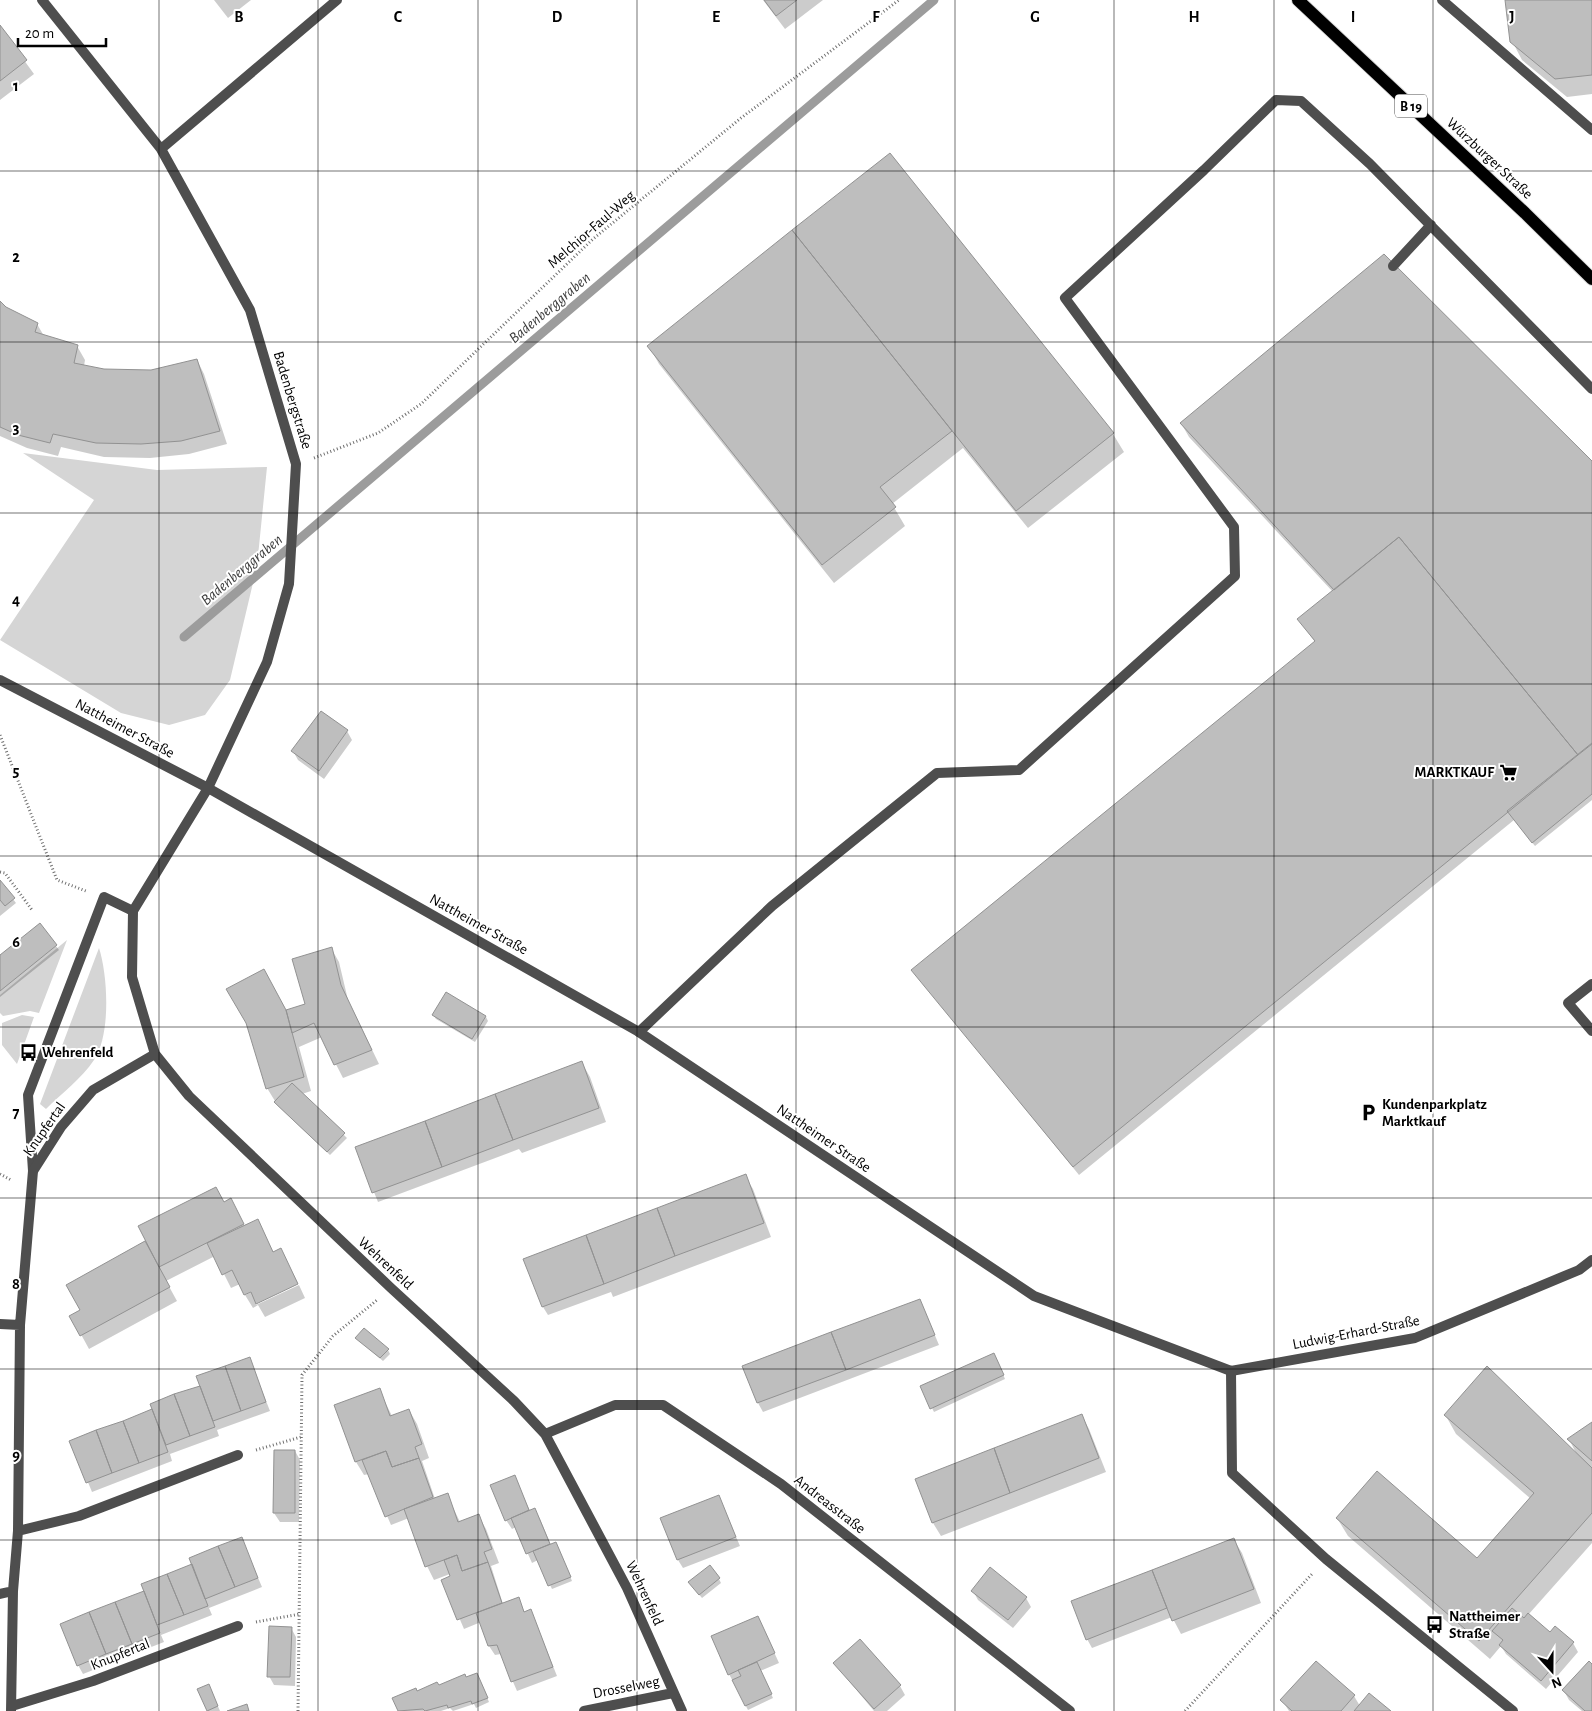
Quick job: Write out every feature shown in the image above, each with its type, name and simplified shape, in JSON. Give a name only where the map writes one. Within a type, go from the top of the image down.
[{"type":"main road","name":"Würzburger Straße","points":[[1298,0],[1525,213],[1592,279]]},
{"type":"street","name":"Badenbergstraße","points":[[42,0],[161,148],[250,310],[296,464],[289,584],[267,662],[208,788]]},
{"type":"street","points":[[161,148],[337,0]]},
{"type":"street","points":[[1442,0],[1592,130]]},
{"type":"street","points":[[639,1032],[772,906],[937,773],[1019,770],[1234,576],[1234,527],[1065,298],[1204,170],[1276,100],[1301,101],[1370,164],[1592,389]]},
{"type":"street","points":[[1394,266],[1430,226]]},
{"type":"street","name":"Nattheimer Straße","points":[[0,680],[208,788],[639,1032],[1034,1296],[1231,1370]]},
{"type":"street","points":[[33,1170],[28,1095],[104,897],[133,911],[208,788]]},
{"type":"street","name":"Wehrenfeld","points":[[133,911],[132,977],[154,1054],[189,1096],[390,1288],[514,1401],[545,1434],[627,1588],[682,1711]]},
{"type":"street","points":[[1592,984],[1568,1004],[1592,1031]]},
{"type":"street","name":"Knupfertal","points":[[154,1054],[93,1090],[61,1127],[33,1170],[20,1325],[18,1531],[13,1591],[12,1709],[93,1681],[164,1652],[238,1626]]},
{"type":"street","name":"Ludwig-Erhard-Straße","points":[[1231,1370],[1415,1338],[1580,1270],[1592,1260]]},
{"type":"street","points":[[0,1324],[20,1325]]},
{"type":"street","points":[[1231,1370],[1232,1473],[1326,1559],[1513,1711]]},
{"type":"street","name":"Andreasstraße","points":[[545,1434],[615,1405],[663,1405],[781,1484],[1070,1711]]},
{"type":"street","points":[[18,1531],[79,1516],[238,1454]]},
{"type":"street","points":[[0,1594],[13,1591]]},
{"type":"street","name":"Drosselweg","points":[[584,1711],[674,1693]]},
{"type":"path","name":"Melchior-Faul-Weg","points":[[296,464],[378,433],[421,404],[593,239],[741,118],[899,0]]},
{"type":"path","points":[[0,735],[57,880],[104,897]]},
{"type":"path","points":[[0,872],[5,874],[32,910]]},
{"type":"path","points":[[298,1711],[302,1375],[332,1336],[390,1288]]},
{"type":"path","points":[[238,1454],[301,1437]]},
{"type":"path","points":[[1185,1711],[1326,1559]]},
{"type":"path","points":[[238,1626],[300,1614]]},
{"type":"shaded area","points":[[23,453],[157,470],[267,467],[257,566],[230,680],[205,715],[169,725],[121,713],[0,640],[94,500]]},
{"type":"shaded area","points":[[67,940],[39,1013],[30,1011],[3,1016],[0,1013],[0,995]]},
{"type":"shaded area","points":[[99,948],[106,989],[106,1005],[103,1036],[99,1049],[94,1060],[84,1073],[46,1109],[40,1104]]},
{"type":"shaded area","points":[[22,1015],[34,1017],[17,1064],[2,1045],[2,1023]]},
{"type":"building","points":[[764,0],[797,0],[776,16]]},
{"type":"building","points":[[1505,0],[1592,0],[1592,75],[1555,79],[1510,42]]},
{"type":"building","points":[[0,25],[27,60],[0,81]]},
{"type":"building","points":[[890,153],[1114,433],[1016,511],[792,230]]},
{"type":"building","points":[[792,230],[952,431],[880,487],[896,507],[822,565],[647,346]]},
{"type":"building","points":[[1384,254],[1592,461],[1592,744],[1578,755],[1399,537],[1334,590],[1180,423]]},
{"type":"building","points":[[0,301],[6,307],[38,323],[35,332],[78,345],[74,363],[104,369],[151,370],[197,359],[220,431],[181,441],[141,444],[96,443],[53,434],[50,443],[18,435],[0,427]]},
{"type":"building","points":[[1399,537],[1578,755],[1073,1167],[911,970],[1315,641],[1297,619]]},
{"type":"building","points":[[321,711],[348,730],[319,771],[291,751]]},
{"type":"building","points":[[1592,743],[1592,794],[1532,843],[1507,811]]},
{"type":"building","points":[[0,880],[15,898],[5,906],[0,900]]},
{"type":"building","points":[[40,923],[57,945],[0,991],[0,955]]},
{"type":"building","points":[[332,947],[341,985],[372,1050],[334,1065],[314,1023],[292,1033],[286,1010],[305,1004],[292,959]]},
{"type":"building","points":[[264,969],[286,1010],[304,1077],[266,1089],[246,1023],[226,989]]},
{"type":"building","points":[[446,992],[486,1016],[472,1039],[432,1015]]},
{"type":"building","points":[[582,1061],[599,1108],[513,1140],[495,1094]]},
{"type":"building","points":[[292,1083],[345,1133],[327,1152],[274,1102]]},
{"type":"building","points":[[495,1094],[513,1140],[442,1167],[425,1121]]},
{"type":"building","points":[[425,1121],[442,1167],[372,1193],[355,1147]]},
{"type":"building","points":[[746,1174],[764,1223],[675,1256],[657,1208]]},
{"type":"building","points":[[216,1187],[224,1202],[231,1198],[244,1224],[159,1267],[138,1226]]},
{"type":"building","points":[[657,1208],[675,1256],[604,1284],[586,1235]]},
{"type":"building","points":[[258,1219],[273,1252],[281,1248],[298,1284],[256,1304],[251,1292],[244,1295],[232,1270],[222,1275],[207,1243]]},
{"type":"building","points":[[586,1235],[604,1284],[542,1307],[523,1259]]},
{"type":"building","points":[[145,1241],[170,1287],[80,1336],[69,1316],[80,1310],[66,1285]]},
{"type":"building","points":[[920,1299],[935,1335],[846,1370],[831,1332]]},
{"type":"building","points":[[364,1328],[389,1349],[380,1358],[355,1338]]},
{"type":"building","points":[[831,1332],[846,1370],[757,1403],[742,1366]]},
{"type":"building","points":[[994,1353],[1004,1375],[930,1409],[920,1386]]},
{"type":"building","points":[[250,1357],[266,1402],[241,1411],[225,1366]]},
{"type":"building","points":[[225,1366],[241,1411],[213,1421],[196,1376]]},
{"type":"building","points":[[1487,1366],[1592,1468],[1592,1513],[1479,1641],[1336,1518],[1377,1471],[1477,1558],[1534,1493],[1444,1415]]},
{"type":"building","points":[[200,1386],[215,1427],[190,1436],[174,1394]]},
{"type":"building","points":[[380,1388],[390,1416],[409,1409],[422,1444],[415,1447],[419,1458],[392,1467],[386,1451],[355,1462],[334,1405]]},
{"type":"building","points":[[174,1394],[190,1436],[166,1445],[150,1404]]},
{"type":"building","points":[[152,1409],[168,1452],[139,1463],[123,1421]]},
{"type":"building","points":[[1082,1414],[1099,1458],[1010,1493],[994,1448]]},
{"type":"building","points":[[123,1421],[139,1463],[112,1473],[96,1430]]},
{"type":"building","points":[[1592,1422],[1592,1461],[1567,1439]]},
{"type":"building","points":[[96,1430],[112,1473],[86,1483],[69,1441]]},
{"type":"building","points":[[994,1448],[1010,1493],[932,1523],[915,1479]]},
{"type":"building","points":[[274,1450],[295,1450],[295,1513],[273,1513]]},
{"type":"building","points":[[386,1451],[392,1467],[419,1458],[433,1497],[385,1517],[362,1460]]},
{"type":"building","points":[[515,1475],[529,1510],[505,1521],[490,1485]]},
{"type":"building","points":[[448,1493],[458,1522],[479,1514],[492,1549],[484,1552],[488,1562],[462,1571],[457,1555],[425,1567],[404,1509]]},
{"type":"building","points":[[719,1495],[736,1537],[677,1560],[660,1518]]},
{"type":"building","points":[[535,1508],[550,1544],[526,1554],[511,1518]]},
{"type":"building","points":[[242,1537],[258,1578],[235,1587],[218,1546]]},
{"type":"building","points":[[1234,1538],[1254,1589],[1172,1621],[1152,1570]]},
{"type":"building","points":[[556,1542],[571,1577],[548,1586],[533,1551]]},
{"type":"building","points":[[218,1546],[235,1587],[205,1599],[189,1558]]},
{"type":"building","points":[[457,1555],[462,1571],[488,1562],[502,1603],[457,1620],[441,1580],[450,1576],[444,1560]]},
{"type":"building","points":[[192,1564],[208,1606],[184,1615],[167,1574]]},
{"type":"building","points":[[710,1565],[720,1578],[699,1595],[688,1582]]},
{"type":"building","points":[[990,1567],[1027,1597],[1008,1620],[971,1591]]},
{"type":"building","points":[[1152,1570],[1167,1608],[1086,1640],[1071,1601]]},
{"type":"building","points":[[167,1574],[184,1615],[157,1625],[141,1584]]},
{"type":"building","points":[[144,1591],[160,1633],[132,1644],[115,1602]]},
{"type":"building","points":[[519,1597],[524,1612],[531,1609],[553,1667],[511,1682],[497,1645],[488,1646],[476,1613]]},
{"type":"building","points":[[115,1602],[132,1644],[106,1654],[89,1612]]},
{"type":"building","points":[[1512,1608],[1524,1618],[1528,1613],[1550,1632],[1555,1626],[1574,1642],[1541,1681],[1499,1645],[1503,1640],[1492,1631]]},
{"type":"building","points":[[89,1612],[106,1654],[77,1666],[60,1624]]},
{"type":"building","points":[[758,1616],[775,1653],[728,1675],[711,1636]]},
{"type":"building","points":[[269,1626],[292,1627],[290,1677],[267,1677]]},
{"type":"building","points":[[860,1639],[901,1685],[874,1709],[833,1663]]},
{"type":"building","points":[[1316,1661],[1355,1695],[1341,1711],[1292,1711],[1280,1700]]},
{"type":"building","points":[[1589,1661],[1592,1664],[1592,1711],[1585,1711],[1562,1690]]},
{"type":"building","points":[[757,1662],[772,1694],[745,1706],[732,1680],[741,1676],[738,1670]]},
{"type":"building","points":[[477,1673],[488,1698],[472,1704],[471,1701],[448,1708],[447,1705],[425,1711],[423,1709],[398,1711],[392,1698],[416,1688],[417,1691],[437,1682],[439,1685],[465,1674],[466,1677]]},
{"type":"building","points":[[209,1684],[218,1706],[207,1711],[197,1689]]},
{"type":"building","points":[[1369,1693],[1391,1711],[1354,1711]]},
{"type":"building","points":[[247,1704],[249,1711],[227,1711]]},
{"type":"waterway","name":"Badenberggraben","points":[[184,637],[934,0]]},
{"type":"place","name":"MARKTKAUF","points":[[1508,772]]},
{"type":"place","name":"Wehrenfeld","points":[[28,1052]]},
{"type":"place","name":"Kundenparkplatz Marktkauf","points":[[1368,1113]]},
{"type":"place","name":"Nattheimer Straße","points":[[1435,1625]]}]
